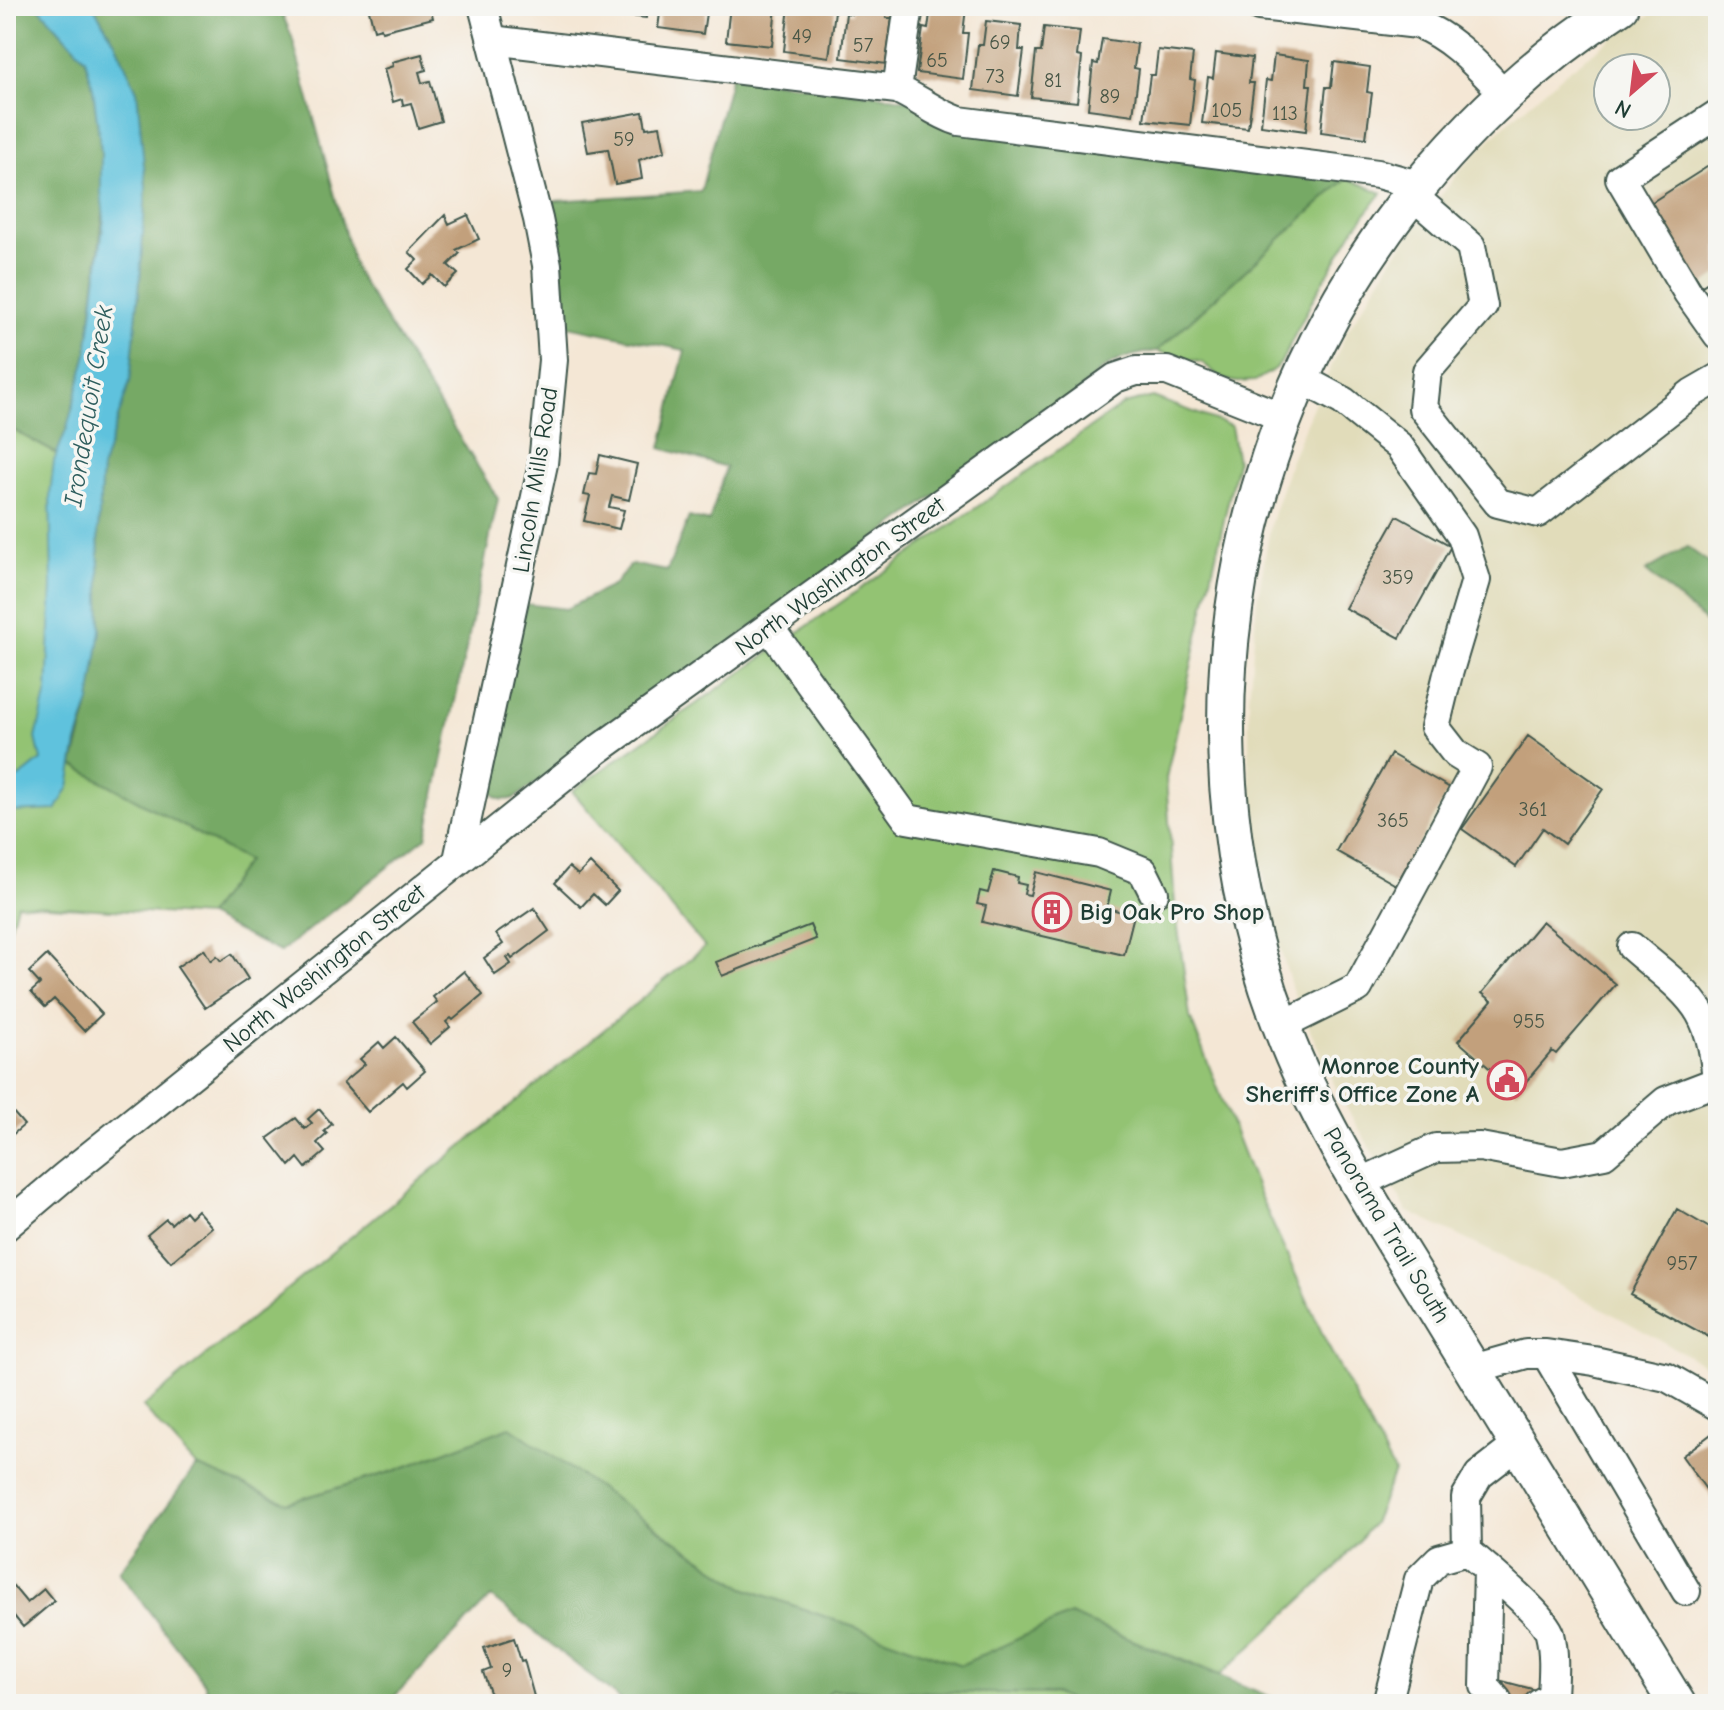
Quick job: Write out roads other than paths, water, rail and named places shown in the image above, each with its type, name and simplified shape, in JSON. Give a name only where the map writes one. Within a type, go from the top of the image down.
[{"type":"main road","points":[[1282,417],[1347,287],[1414,190],[1504,93],[1620,6]]},
{"type":"main road","name":"Panorama Trail South","points":[[1282,417],[1239,574],[1226,702],[1228,774],[1235,847],[1249,921],[1281,1026],[1317,1107],[1359,1183],[1677,1704]]},
{"type":"street","name":"Lincoln Mills Road","points":[[458,860],[543,464],[553,360],[547,265],[538,219],[483,6]]},
{"type":"street","points":[[897,89],[909,6]]},
{"type":"street","points":[[1259,6],[1418,24],[1458,47],[1504,93]]},
{"type":"street","points":[[492,40],[897,89],[921,100],[942,115],[959,121],[1378,174],[1414,190],[1471,246],[1483,306],[1427,371],[1423,408],[1498,503],[1538,513],[1692,393],[1718,378]]},
{"type":"street","points":[[1718,114],[1620,178],[1718,335]]},
{"type":"street","name":"North Washington Street","points":[[6,1226],[596,751],[1115,378],[1136,371],[1167,371],[1282,417]]},
{"type":"street","points":[[1281,1026],[1358,988],[1477,767],[1456,754],[1435,727],[1476,580],[1462,536],[1399,446],[1343,401],[1300,378]]},
{"type":"street","points":[[769,627],[907,819],[1099,853],[1143,871],[1154,893]]},
{"type":"street","points":[[1359,1183],[1436,1148],[1480,1147],[1562,1162],[1604,1154],[1666,1101],[1718,1081],[1714,1047],[1700,1012],[1632,947]]},
{"type":"street","points":[[1473,1369],[1526,1354],[1594,1361],[1667,1377],[1718,1406]]},
{"type":"street","points":[[1546,1354],[1686,1591]]},
{"type":"street","points":[[1497,1700],[1485,1686],[1477,1560],[1466,1497],[1479,1475],[1519,1444]]},
{"type":"street","points":[[1387,1704],[1419,1579],[1439,1559],[1477,1560],[1550,1630],[1552,1696],[1539,1704]]},
{"type":"water","name":"Irondequoit Creek","points":[[38,6],[93,6],[115,42],[137,91],[146,187],[130,381],[102,467],[98,531],[101,630],[90,701],[77,742],[69,787],[56,810],[13,812],[6,817],[6,783],[41,760],[36,738],[47,691],[52,586],[50,494],[54,461],[67,428],[87,354],[104,218],[101,151],[93,88],[85,58]]},
{"type":"place","name":"Big Oak Pro Shop","points":[[1052,912]]},
{"type":"place","name":"Monroe County Sheriff's Office Zone A","points":[[1507,1080]]}]
